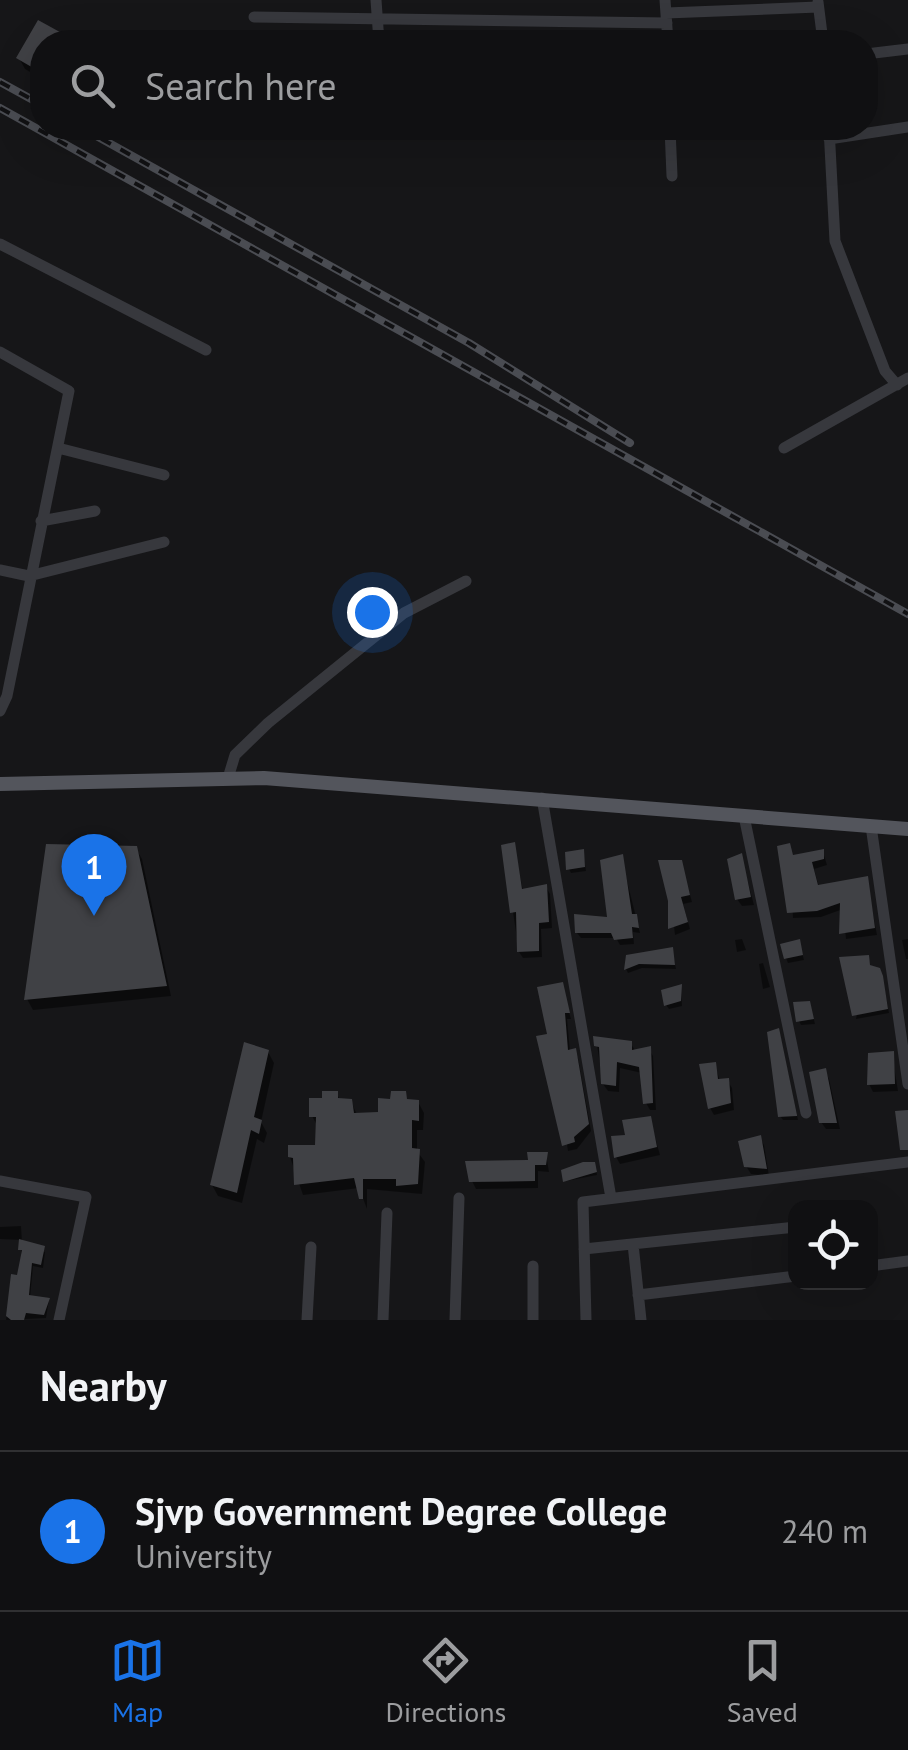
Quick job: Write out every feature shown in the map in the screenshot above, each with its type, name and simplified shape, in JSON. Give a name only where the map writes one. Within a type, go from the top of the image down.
[{"type":"main road","points":[[0,784],[228,778],[451,789],[908,828]]},
{"type":"street","points":[[376,0],[378,30]]},
{"type":"street","points":[[254,17],[666,12],[818,4],[821,30]]},
{"type":"street","points":[[878,53],[908,50]]},
{"type":"street","points":[[878,129],[908,127]]},
{"type":"street","points":[[670,140],[672,176]]},
{"type":"street","points":[[784,448],[902,382],[885,371],[835,241],[829,140]]},
{"type":"street","points":[[0,244],[206,350]]},
{"type":"street","points":[[0,711],[7,696],[69,392],[1,354]]},
{"type":"street","points":[[58,448],[164,475]]},
{"type":"street","points":[[42,521],[95,511]]},
{"type":"street","points":[[0,570],[29,576],[164,542]]},
{"type":"street","points":[[228,778],[235,755],[268,723],[404,613],[466,581]]},
{"type":"street","points":[[542,798],[611,1198]]},
{"type":"street","points":[[744,816],[806,1113]]},
{"type":"street","points":[[871,826],[908,1084]]},
{"type":"street","points":[[586,1320],[583,1202],[908,1162]]},
{"type":"street","points":[[0,1181],[86,1198],[59,1320]]},
{"type":"street","points":[[454,1320],[459,1198]]},
{"type":"street","points":[[383,1320],[387,1213]]},
{"type":"street","points":[[584,1249],[788,1227]]},
{"type":"street","points":[[634,1244],[641,1320]]},
{"type":"street","points":[[307,1320],[311,1247]]},
{"type":"street","points":[[878,1265],[908,1262]]},
{"type":"street","points":[[533,1320],[534,1266]]},
{"type":"street","points":[[638,1295],[788,1277]]},
{"type":"building","points":[[38,20],[56,30],[32,30]]},
{"type":"building","points":[[30,34],[30,66],[16,58]]},
{"type":"building","points":[[515,842],[522,889],[547,884],[549,922],[539,923],[539,951],[517,952],[516,912],[510,913],[501,845]]},
{"type":"building","points":[[790,843],[793,855],[824,849],[824,859],[812,862],[818,885],[868,876],[875,928],[839,934],[840,903],[817,911],[787,913],[777,846]]},
{"type":"building","points":[[46,844],[137,846],[167,986],[24,1000]]},
{"type":"building","points":[[584,849],[585,867],[566,870],[565,852]]},
{"type":"building","points":[[742,853],[751,897],[735,900],[727,859]]},
{"type":"building","points":[[623,854],[632,914],[637,914],[639,928],[632,927],[633,938],[614,940],[611,933],[575,933],[574,914],[607,917],[600,860]]},
{"type":"building","points":[[658,860],[682,860],[690,895],[681,897],[688,922],[668,929],[668,901]]},
{"type":"building","points":[[800,939],[803,955],[784,959],[780,944]]},
{"type":"building","points":[[673,947],[675,965],[639,964],[624,970],[626,955]]},
{"type":"building","points":[[869,955],[870,965],[880,968],[883,976],[888,1009],[852,1016],[839,957]]},
{"type":"building","points":[[563,982],[570,1013],[565,1013],[568,1050],[576,1048],[589,1124],[574,1137],[575,1142],[562,1146],[536,1036],[547,1034],[537,987]]},
{"type":"building","points":[[682,984],[681,1001],[664,1006],[661,990]]},
{"type":"building","points":[[810,1001],[814,1019],[796,1022],[793,1002]]},
{"type":"building","points":[[779,1028],[797,1116],[778,1117],[767,1032]]},
{"type":"building","points":[[593,1036],[632,1041],[632,1050],[651,1046],[653,1103],[643,1104],[639,1067],[617,1062],[616,1086],[601,1084],[599,1047],[594,1046]]},
{"type":"building","points":[[244,1042],[269,1050],[254,1117],[262,1120],[259,1134],[251,1130],[237,1193],[210,1185]]},
{"type":"building","points":[[894,1051],[895,1084],[867,1085],[868,1053]]},
{"type":"building","points":[[716,1062],[718,1079],[729,1078],[731,1103],[708,1109],[699,1064]]},
{"type":"building","points":[[826,1068],[837,1123],[819,1123],[809,1072]]},
{"type":"building","points":[[322,1091],[338,1091],[338,1098],[352,1099],[354,1113],[378,1112],[378,1098],[390,1099],[391,1091],[406,1091],[407,1099],[419,1100],[419,1121],[412,1120],[412,1148],[420,1149],[418,1184],[396,1186],[396,1179],[363,1179],[363,1199],[359,1199],[354,1178],[294,1185],[293,1158],[288,1157],[288,1145],[315,1145],[316,1117],[309,1117],[309,1098],[322,1098]]},
{"type":"building","points":[[908,1110],[908,1150],[900,1150],[895,1111]]},
{"type":"building","points":[[651,1116],[657,1147],[614,1158],[611,1136],[625,1135],[622,1120]]},
{"type":"building","points":[[761,1135],[767,1169],[744,1167],[738,1141]]},
{"type":"building","points":[[527,1152],[548,1152],[546,1165],[535,1165],[535,1181],[469,1182],[465,1161],[528,1160]]},
{"type":"building","points":[[595,1162],[597,1172],[563,1182],[561,1170]]},
{"type":"building","points":[[19,1239],[45,1246],[41,1265],[32,1263],[29,1295],[50,1298],[44,1315],[26,1313],[24,1320],[11,1320],[6,1316],[11,1274],[17,1275],[22,1250],[18,1250]]},
{"type":"railway","points":[[0,82],[30,98]]},
{"type":"railway","points":[[0,108],[30,125]]},
{"type":"railway","points":[[57,140],[908,614]]},
{"type":"railway","points":[[104,140],[469,343],[630,443]]},
{"type":"place","name":"Sjvp Government Degree College","points":[[94,916]]}]
